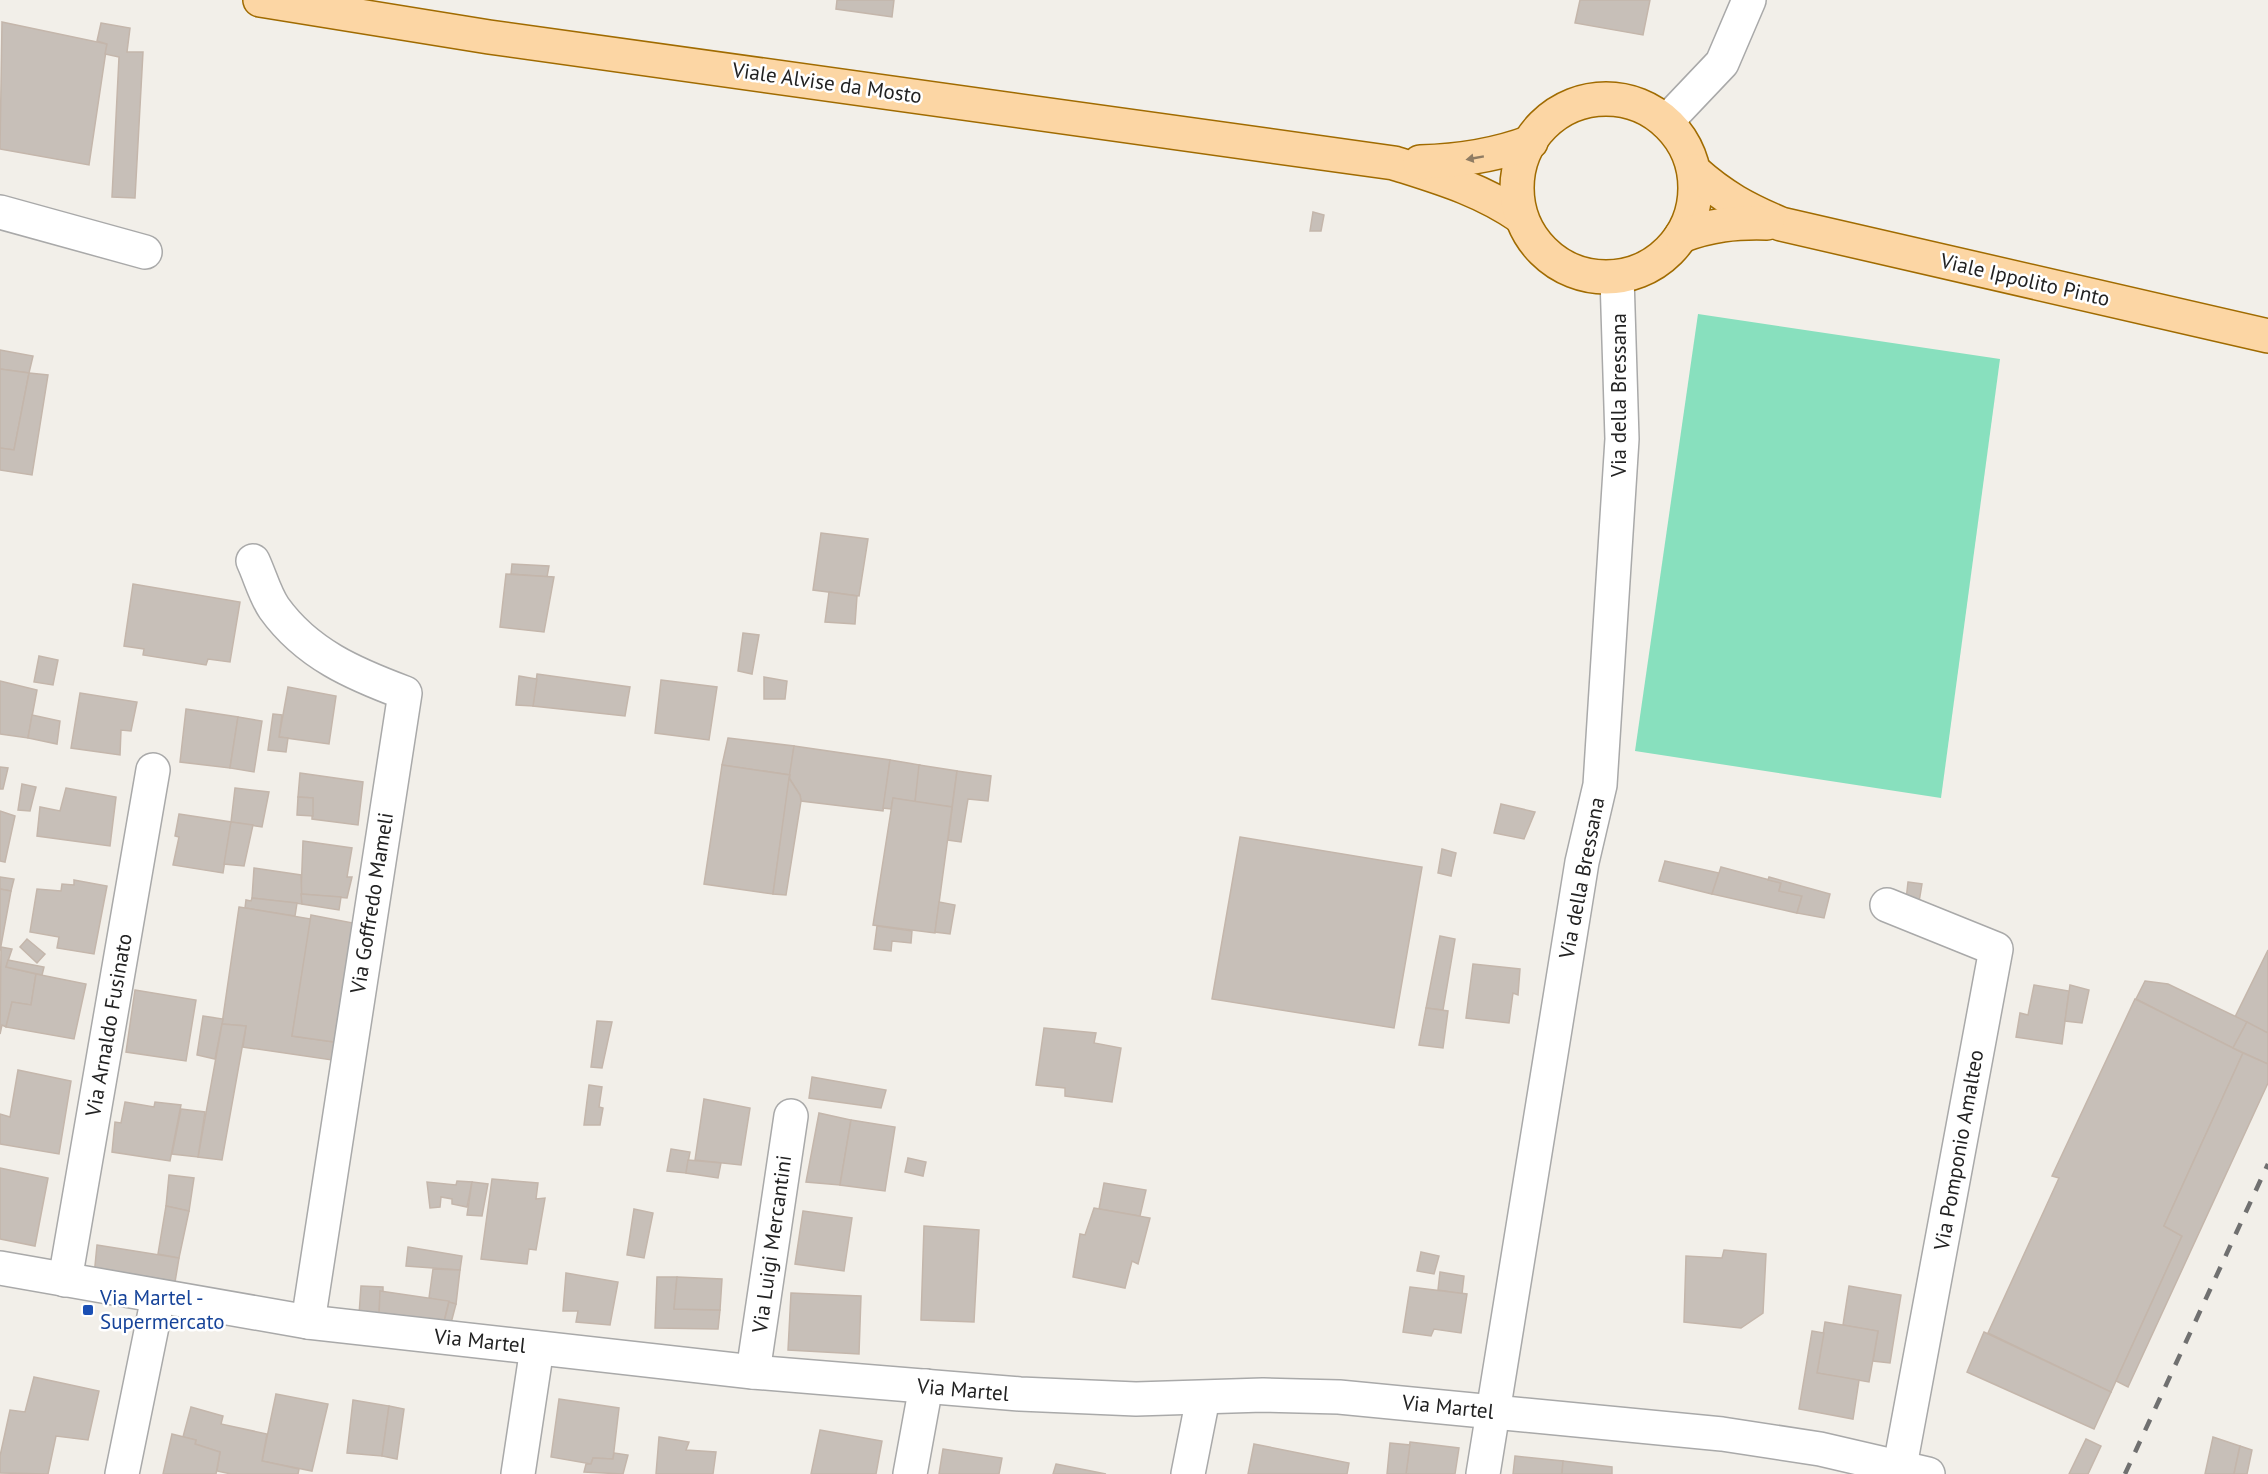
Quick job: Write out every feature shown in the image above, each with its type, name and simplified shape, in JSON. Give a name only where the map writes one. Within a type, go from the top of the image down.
[{"type":"main road","name":"Viale Alvise da Mosto","points":[[260,0],[489,37],[1394,163],[1459,161],[1499,154],[1531,142]]},
{"type":"main road","points":[[1616,99],[1642,107],[1666,122],[1684,145],[1694,171],[1695,199],[1687,227],[1671,250],[1647,268],[1617,277],[1587,275],[1559,264],[1536,244],[1521,217],[1516,187],[1522,157],[1537,131],[1560,111],[1587,101],[1616,99]]},
{"type":"main road","name":"Viale Alvise da Mosto","points":[[1394,163],[1472,189],[1493,198],[1521,217]]},
{"type":"main road","name":"Viale Ippolito Pinto","points":[[1694,171],[1717,192],[1739,206],[1781,224],[2268,336]]},
{"type":"main road","name":"Viale Ippolito Pinto","points":[[1681,236],[1709,226],[1735,222],[1781,224]]},
{"type":"street","points":[[1666,122],[1722,63],[1749,0]]},
{"type":"street","points":[[0,212],[145,252]]},
{"type":"street","name":"Via della Bressana","points":[[1483,1474],[1582,862],[1600,785],[1622,439],[1617,277]]},
{"type":"street","name":"Via Goffredo Mameli","points":[[253,561],[273,607],[306,644],[352,673],[405,693],[308,1322]]},
{"type":"street","name":"Via Arnaldo Fusinato","points":[[65,1280],[153,770]]},
{"type":"street","name":"Via Pomponio Amalteo","points":[[1887,905],[1996,949],[1914,1470]]},
{"type":"street","name":"Via Luigi Mercantini","points":[[753,1372],[791,1116]]},
{"type":"street","name":"Via Martel","points":[[0,1268],[308,1322],[753,1372],[1020,1395],[1137,1399],[1339,1396],[1492,1413],[1722,1434],[1820,1449],[1914,1470]]},
{"type":"street","points":[[122,1474],[158,1297]]},
{"type":"street","points":[[518,1474],[537,1348]]},
{"type":"street","points":[[910,1474],[926,1386]]},
{"type":"street","points":[[1188,1474],[1203,1398]]},
{"type":"green space","points":[[1698,314],[2000,359],[1941,798],[1635,751]]},
{"type":"building","points":[[837,0],[894,0],[892,17],[836,9]]},
{"type":"building","points":[[1580,0],[1650,0],[1643,35],[1575,23]]},
{"type":"building","points":[[2,22],[107,44],[89,165],[0,149]]},
{"type":"building","points":[[101,23],[130,28],[127,52],[143,52],[135,198],[112,197],[119,57],[105,54],[107,44],[97,41]]},
{"type":"building","points":[[1313,212],[1324,215],[1321,231],[1310,231]]},
{"type":"building","points":[[0,350],[33,356],[29,373],[0,369]]},
{"type":"building","points":[[0,369],[29,373],[14,450],[0,448]]},
{"type":"building","points":[[29,373],[48,375],[32,475],[0,470],[0,448],[14,450]]},
{"type":"building","points":[[821,533],[868,539],[859,596],[813,590]]},
{"type":"building","points":[[512,564],[549,566],[547,577],[511,574]]},
{"type":"building","points":[[506,574],[554,577],[544,632],[500,627]]},
{"type":"building","points":[[133,584],[240,602],[230,662],[208,659],[206,665],[143,655],[144,649],[124,646]]},
{"type":"building","points":[[829,592],[857,596],[855,624],[825,622]]},
{"type":"building","points":[[743,633],[759,635],[752,674],[738,671]]},
{"type":"building","points":[[39,656],[58,660],[53,685],[34,682]]},
{"type":"building","points":[[537,674],[630,687],[625,716],[533,706]]},
{"type":"building","points":[[519,676],[537,679],[533,706],[516,705]]},
{"type":"building","points":[[764,677],[787,681],[785,699],[764,699]]},
{"type":"building","points":[[661,680],[717,687],[709,740],[655,733]]},
{"type":"building","points":[[0,681],[37,690],[28,738],[0,734]]},
{"type":"building","points":[[288,687],[336,696],[329,744],[279,737]]},
{"type":"building","points":[[80,693],[137,702],[131,731],[121,730],[120,755],[71,748]]},
{"type":"building","points":[[186,709],[238,717],[230,768],[180,762]]},
{"type":"building","points":[[273,714],[282,715],[279,737],[288,738],[286,752],[268,750]]},
{"type":"building","points":[[32,715],[60,721],[57,744],[28,738]]},
{"type":"building","points":[[238,717],[262,721],[254,772],[230,768]]},
{"type":"building","points":[[728,738],[794,746],[790,775],[722,765]]},
{"type":"building","points":[[794,746],[890,760],[883,811],[801,801],[800,795],[789,778]]},
{"type":"building","points":[[890,760],[920,765],[915,802],[893,798],[891,809],[883,808]]},
{"type":"building","points":[[722,765],[790,775],[773,894],[704,884]]},
{"type":"building","points":[[919,765],[957,771],[952,807],[915,802]]},
{"type":"building","points":[[0,767],[8,768],[3,789],[0,789]]},
{"type":"building","points":[[957,771],[991,776],[988,801],[968,799],[961,842],[948,840]]},
{"type":"building","points":[[300,773],[363,782],[358,825],[312,819],[313,798],[298,797]]},
{"type":"building","points":[[789,778],[800,795],[801,801],[786,895],[773,894]]},
{"type":"building","points":[[22,784],[36,787],[30,811],[18,810]]},
{"type":"building","points":[[66,788],[116,797],[110,846],[37,836],[40,807],[60,811]]},
{"type":"building","points":[[235,788],[269,792],[262,827],[231,822]]},
{"type":"building","points":[[298,797],[313,798],[313,816],[297,815]]},
{"type":"building","points":[[893,798],[952,807],[935,933],[873,925]]},
{"type":"building","points":[[1501,804],[1535,812],[1524,839],[1494,833]]},
{"type":"building","points":[[0,811],[15,816],[5,862],[0,861]]},
{"type":"building","points":[[179,814],[231,822],[223,873],[173,865],[179,837],[175,836]]},
{"type":"building","points":[[231,822],[253,825],[244,866],[224,864]]},
{"type":"building","points":[[1240,837],[1422,867],[1394,1028],[1212,999]]},
{"type":"building","points":[[303,841],[352,848],[347,877],[352,877],[347,898],[301,894]]},
{"type":"building","points":[[1442,849],[1456,853],[1451,876],[1438,873]]},
{"type":"building","points":[[1665,861],[1719,873],[1712,894],[1659,881]]},
{"type":"building","points":[[1721,867],[1781,883],[1779,891],[1802,896],[1797,913],[1712,894]]},
{"type":"building","points":[[254,868],[301,875],[302,904],[252,898]]},
{"type":"building","points":[[0,877],[14,879],[11,891],[0,889]]},
{"type":"building","points":[[1769,877],[1830,894],[1824,918],[1797,913],[1802,896],[1779,891],[1781,883],[1768,880]]},
{"type":"building","points":[[74,880],[107,886],[94,954],[57,948],[59,937],[30,932],[37,889],[61,891],[62,884],[74,885]]},
{"type":"building","points":[[1908,882],[1922,884],[1919,902],[1906,900]]},
{"type":"building","points":[[0,889],[11,891],[0,951]]},
{"type":"building","points":[[301,894],[341,897],[339,910],[302,904]]},
{"type":"building","points":[[252,898],[297,903],[295,916],[245,908],[246,900],[251,901]]},
{"type":"building","points":[[939,902],[955,905],[950,934],[935,932]]},
{"type":"building","points":[[239,907],[311,919],[292,1036],[334,1042],[332,1060],[243,1047],[246,1026],[222,1024]]},
{"type":"building","points":[[311,915],[353,923],[334,1042],[292,1036]]},
{"type":"building","points":[[877,926],[912,931],[911,943],[892,941],[891,951],[874,949]]},
{"type":"building","points":[[1440,936],[1455,939],[1443,1010],[1426,1008]]},
{"type":"building","points":[[27,939],[45,954],[37,963],[20,947]]},
{"type":"building","points":[[1,947],[12,949],[6,967],[36,974],[31,1005],[12,1002],[6,1027],[2,1025],[0,1034]]},
{"type":"building","points":[[2268,950],[2268,1033],[2235,1017]]},
{"type":"building","points":[[8,960],[44,967],[42,975],[6,967]]},
{"type":"building","points":[[1473,964],[1520,969],[1518,995],[1513,993],[1509,1023],[1466,1018]]},
{"type":"building","points":[[36,974],[86,984],[74,1039],[6,1027],[12,1002],[31,1005]]},
{"type":"building","points":[[2145,981],[2168,984],[2247,1022],[2233,1048],[2136,999]]},
{"type":"building","points":[[2034,985],[2069,991],[2062,1044],[2016,1037],[2020,1013],[2028,1015]]},
{"type":"building","points":[[2070,985],[2089,990],[2082,1023],[2065,1021]]},
{"type":"building","points":[[135,990],[196,1000],[186,1061],[126,1052]]},
{"type":"building","points":[[2135,999],[2243,1053],[2164,1226],[2182,1236],[2111,1392],[1988,1333],[2059,1178],[2052,1176]]},
{"type":"building","points":[[1426,1008],[1448,1011],[1443,1048],[1419,1045]]},
{"type":"building","points":[[203,1016],[223,1019],[215,1059],[197,1055]]},
{"type":"building","points":[[597,1021],[612,1022],[602,1068],[591,1067]]},
{"type":"building","points":[[2247,1022],[2268,1033],[2268,1064],[2233,1048]]},
{"type":"building","points":[[222,1024],[246,1026],[222,1160],[198,1157]]},
{"type":"building","points":[[1044,1028],[1096,1033],[1094,1043],[1121,1048],[1112,1102],[1065,1096],[1065,1088],[1036,1085]]},
{"type":"building","points":[[2243,1053],[2268,1064],[2268,1083],[2128,1387],[2116,1381],[2182,1236],[2164,1226]]},
{"type":"building","points":[[18,1070],[71,1081],[59,1154],[0,1144],[0,1114],[10,1117]]},
{"type":"building","points":[[812,1077],[886,1090],[881,1108],[809,1098]]},
{"type":"building","points":[[589,1085],[602,1087],[599,1107],[603,1108],[600,1125],[584,1125]]},
{"type":"building","points":[[704,1099],[750,1108],[741,1165],[695,1160]]},
{"type":"building","points":[[125,1102],[154,1107],[155,1102],[181,1105],[170,1161],[112,1152],[115,1122],[121,1123]]},
{"type":"building","points":[[181,1109],[205,1112],[198,1157],[172,1154]]},
{"type":"building","points":[[819,1113],[851,1120],[840,1185],[806,1182]]},
{"type":"building","points":[[851,1120],[895,1127],[885,1191],[840,1185]]},
{"type":"building","points":[[671,1149],[690,1152],[686,1173],[667,1171]]},
{"type":"building","points":[[908,1158],[926,1162],[923,1176],[905,1172]]},
{"type":"building","points":[[688,1160],[721,1163],[718,1178],[686,1173]]},
{"type":"building","points":[[0,1168],[48,1178],[35,1246],[0,1239]]},
{"type":"building","points":[[169,1175],[194,1178],[189,1211],[166,1206]]},
{"type":"building","points":[[492,1179],[538,1183],[536,1199],[545,1198],[536,1250],[529,1249],[527,1264],[481,1259]]},
{"type":"building","points":[[457,1181],[472,1182],[467,1207],[452,1204],[452,1199],[441,1197],[440,1207],[430,1208],[427,1182],[456,1185]]},
{"type":"building","points":[[472,1182],[488,1184],[482,1216],[467,1215]]},
{"type":"building","points":[[1104,1183],[1146,1190],[1140,1216],[1099,1209]]},
{"type":"building","points":[[166,1206],[189,1211],[179,1258],[158,1254]]},
{"type":"building","points":[[1094,1208],[1150,1218],[1138,1264],[1132,1261],[1125,1288],[1073,1277],[1080,1234],[1085,1235]]},
{"type":"building","points":[[634,1209],[653,1213],[644,1258],[627,1255]]},
{"type":"building","points":[[803,1211],[852,1218],[844,1271],[795,1264]]},
{"type":"building","points":[[924,1226],[979,1230],[974,1322],[921,1320]]},
{"type":"building","points":[[97,1245],[179,1258],[174,1288],[94,1276]]},
{"type":"building","points":[[408,1247],[462,1256],[460,1270],[406,1266]]},
{"type":"building","points":[[1724,1250],[1766,1254],[1763,1313],[1741,1328],[1684,1322],[1686,1256],[1722,1258]]},
{"type":"building","points":[[1421,1252],[1439,1256],[1434,1274],[1417,1271]]},
{"type":"building","points":[[433,1269],[460,1270],[456,1304],[429,1298]]},
{"type":"building","points":[[1440,1272],[1464,1276],[1462,1294],[1438,1290]]},
{"type":"building","points":[[566,1273],[618,1282],[610,1325],[576,1322],[578,1311],[563,1311]]},
{"type":"building","points":[[657,1277],[677,1277],[674,1309],[720,1310],[718,1329],[655,1328]]},
{"type":"building","points":[[677,1277],[722,1279],[720,1310],[674,1309]]},
{"type":"building","points":[[361,1286],[383,1287],[383,1292],[380,1291],[379,1317],[359,1315]]},
{"type":"building","points":[[1849,1286],[1901,1295],[1890,1363],[1873,1361],[1878,1331],[1843,1325]]},
{"type":"building","points":[[1410,1287],[1467,1294],[1461,1333],[1434,1329],[1431,1336],[1403,1332]]},
{"type":"building","points":[[380,1291],[449,1301],[443,1326],[379,1317]]},
{"type":"building","points":[[791,1293],[861,1296],[859,1354],[788,1350]]},
{"type":"building","points":[[449,1302],[456,1304],[450,1327],[443,1326]]},
{"type":"building","points":[[1825,1322],[1878,1331],[1869,1382],[1817,1373]]},
{"type":"building","points":[[1812,1331],[1824,1333],[1817,1373],[1859,1380],[1853,1419],[1799,1409]]},
{"type":"building","points":[[1984,1332],[2111,1392],[2094,1429],[1967,1372]]},
{"type":"building","points":[[34,1377],[99,1391],[88,1440],[56,1436],[48,1474],[0,1473],[0,1456],[10,1410],[25,1412]]},
{"type":"building","points":[[276,1394],[328,1404],[312,1471],[262,1461]]},
{"type":"building","points":[[559,1399],[619,1408],[613,1459],[593,1458],[591,1464],[551,1457]]},
{"type":"building","points":[[353,1400],[389,1406],[382,1456],[347,1453]]},
{"type":"building","points":[[389,1406],[404,1409],[397,1459],[382,1456]]},
{"type":"building","points":[[191,1407],[223,1416],[221,1424],[267,1434],[262,1461],[299,1469],[298,1474],[231,1474],[217,1471],[220,1452],[195,1444],[196,1440],[183,1437]]},
{"type":"building","points":[[820,1430],[882,1441],[876,1474],[811,1474]]},
{"type":"building","points":[[172,1434],[196,1440],[195,1444],[220,1452],[216,1474],[163,1474]]},
{"type":"building","points":[[659,1437],[689,1442],[686,1450],[716,1452],[713,1474],[656,1474]]},
{"type":"building","points":[[2213,1437],[2240,1446],[2234,1474],[2205,1474]]},
{"type":"building","points":[[2086,1439],[2101,1446],[2088,1474],[2069,1474]]},
{"type":"building","points":[[1410,1442],[1459,1448],[1455,1474],[1406,1474]]},
{"type":"building","points":[[1390,1443],[1410,1445],[1406,1474],[1387,1474]]},
{"type":"building","points":[[1254,1444],[1349,1463],[1347,1474],[1248,1474]]},
{"type":"building","points":[[2240,1446],[2252,1450],[2247,1474],[2234,1474]]},
{"type":"building","points":[[943,1449],[1002,1458],[999,1474],[939,1474]]},
{"type":"building","points":[[614,1453],[628,1455],[623,1474],[584,1472],[586,1464],[591,1464],[593,1458],[613,1459]]},
{"type":"building","points":[[1515,1456],[1563,1461],[1562,1474],[1513,1474]]},
{"type":"building","points":[[1563,1461],[1612,1467],[1612,1474],[1562,1474]]},
{"type":"building","points":[[1056,1464],[1106,1474],[1053,1474]]},
{"type":"railway","points":[[2125,1474],[2268,1164]]},
{"type":"place","name":"Via Martel - Supermercato","points":[[88,1310]]}]
